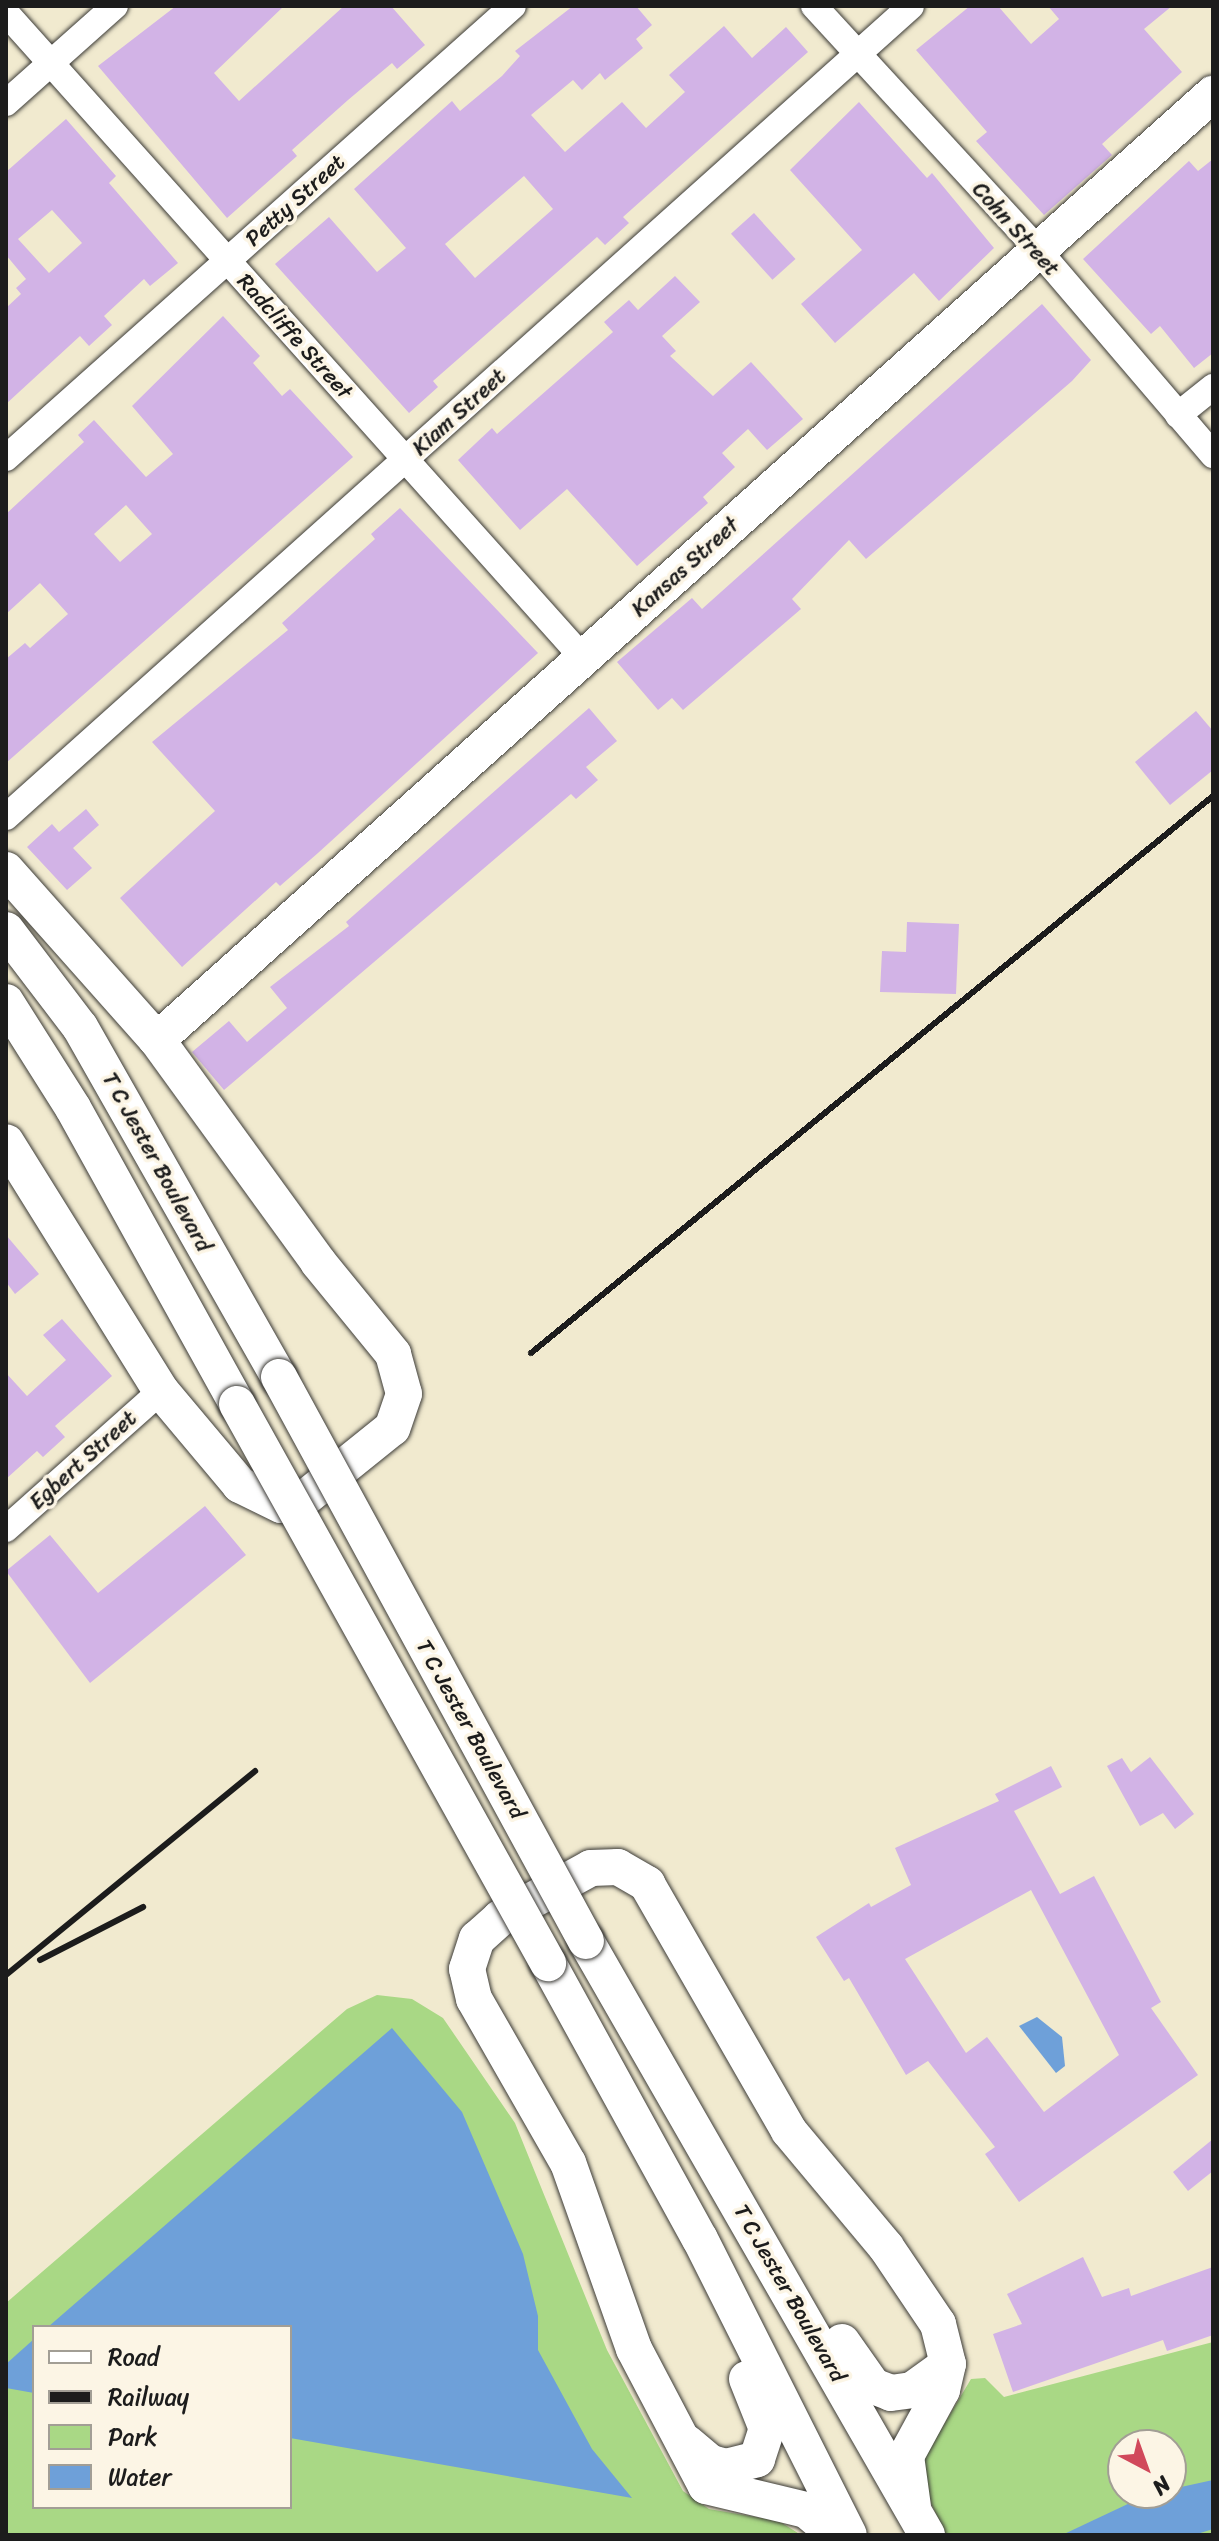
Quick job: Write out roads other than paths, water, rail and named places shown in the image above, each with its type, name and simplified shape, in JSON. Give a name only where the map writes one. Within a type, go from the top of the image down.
[{"type":"main road","name":"Kansas Street","points":[[157,1040],[1213,94]]},
{"type":"main road","points":[[6,870],[157,1040],[318,1262],[393,1354],[404,1394],[392,1428],[290,1506],[240,1485],[161,1391],[10,1161]]},
{"type":"main road","name":"T C Jester Boulevard","points":[[6,930],[80,1027],[279,1377],[586,1941],[920,2521]]},
{"type":"main road","name":"T C Jester Boulevard","points":[[6,1002],[73,1108],[700,2239],[849,2535]]},
{"type":"main road","points":[[836,2535],[806,2510],[706,2486],[675,2434],[634,2349],[568,2163],[485,2020],[468,1978],[471,1948],[488,1928],[591,1868],[630,1871],[653,1892],[789,2131],[886,2247],[938,2324],[948,2364],[942,2390],[906,2456],[920,2521]]},
{"type":"main road","points":[[736,2199],[810,2290],[873,2386],[891,2393],[912,2390],[948,2364]]},
{"type":"main road","points":[[675,2434],[711,2463],[726,2467],[757,2459],[766,2439],[760,2406],[707,2289],[700,2239]]},
{"type":"street","points":[[6,103],[115,6]]},
{"type":"street","name":"Petty Street","points":[[6,458],[513,6]]},
{"type":"street","name":"Cohn Street","points":[[814,6],[1038,250],[1213,455]]},
{"type":"street","name":"Kiam Street","points":[[6,817],[911,6]]},
{"type":"street","name":"Radcliffe Street","points":[[6,13],[584,659]]},
{"type":"street","points":[[1178,415],[1213,387]]},
{"type":"street","name":"Egbert Street","points":[[6,1529],[161,1391]]},
{"type":"water","points":[[1037,2017],[1062,2037],[1065,2066],[1056,2073],[1019,2026]]},
{"type":"water","points":[[392,2028],[462,2112],[523,2254],[538,2316],[538,2350],[592,2449],[632,2498],[292,2438],[292,2325],[50,2325]]},
{"type":"water","points":[[32,2341],[32,2393],[6,2388],[6,2364]]},
{"type":"water","points":[[1213,2480],[1213,2529],[1194,2535],[1062,2535],[1117,2509],[1187,2509],[1187,2486]]},
{"type":"railway","points":[[531,1353],[1213,796]]},
{"type":"railway","points":[[6,1975],[255,1771]]},
{"type":"railway","points":[[40,1960],[143,1907]]}]
